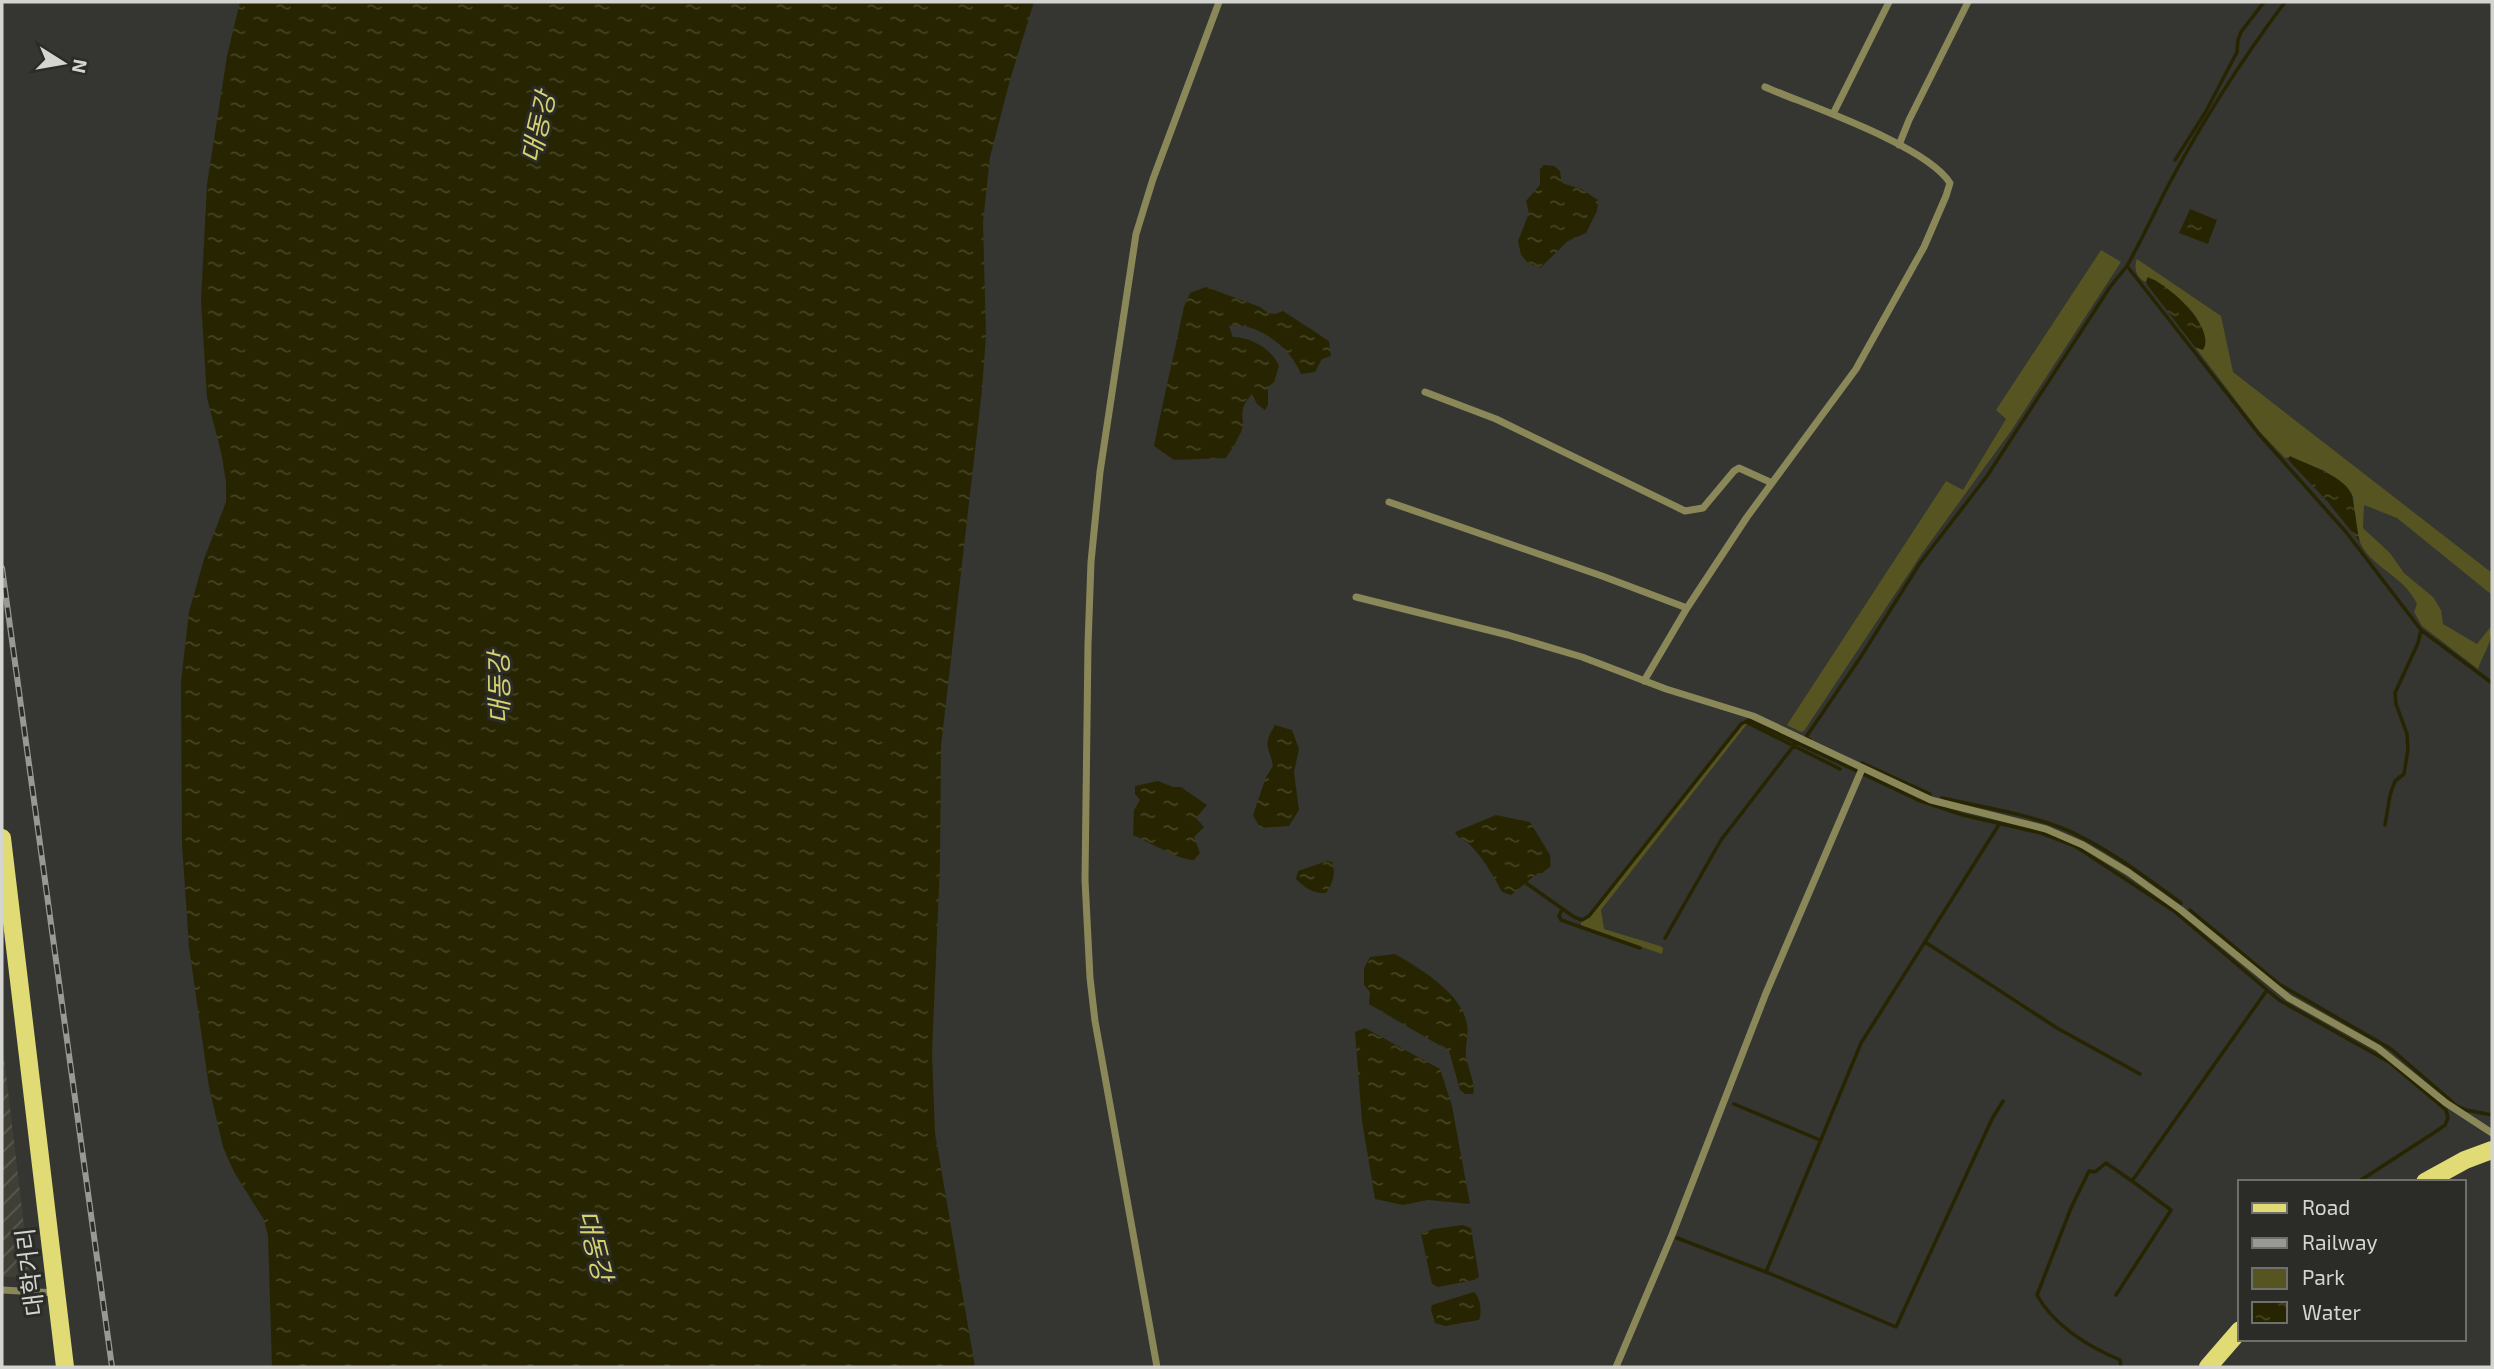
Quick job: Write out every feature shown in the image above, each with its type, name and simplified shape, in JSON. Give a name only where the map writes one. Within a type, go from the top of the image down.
[{"type":"main road","name":"대학거리","points":[[2,838],[65,1367]]},
{"type":"main road","points":[[2429,1180],[2465,1160],[2492,1150]]},
{"type":"main road","points":[[2208,1367],[2238,1332]]},
{"type":"street","points":[[1157,1367],[1095,1021],[1090,978],[1085,880],[1091,575],[1100,472],[1136,234],[1153,178],[1219,2]]},
{"type":"street","points":[[1833,114],[1889,2]]},
{"type":"street","points":[[1899,145],[1968,2]]},
{"type":"street","points":[[1644,681],[1686,608],[1772,483],[1856,369],[1924,247],[1950,183],[1943,173],[1899,145],[1833,114],[1765,87]]},
{"type":"street","points":[[1424,393],[1496,419],[1685,511],[1703,508],[1739,468],[1772,483]]},
{"type":"street","points":[[1389,502],[1686,608]]},
{"type":"street","points":[[1356,597],[1582,657],[1644,681],[1753,716],[1931,800],[2046,829],[2083,845],[2128,872],[2181,910],[2289,998],[2378,1048],[2446,1103],[2492,1133]]},
{"type":"street","points":[[1616,1367],[1672,1235],[1766,993],[1862,769]]},
{"type":"street","points":[[2,1290],[57,1293]]},
{"type":"shaded area","points":[[2,1040],[30,1277],[2,1277]]},
{"type":"green space","points":[[2101,250],[2121,262],[2011,431],[1923,552],[1804,731],[1787,725],[1946,481],[1963,490],[2006,419],[1996,410]]},
{"type":"green space","points":[[2137,259],[2221,316],[2233,372],[2492,573],[2492,595],[2397,518],[2364,505],[2363,528],[2390,553],[2404,573],[2433,597],[2441,610],[2443,624],[2477,644],[2492,625],[2489,643],[2478,669],[2422,626],[2414,612],[2417,604],[2411,594],[2364,549],[2356,529],[2353,496],[2325,471],[2290,457],[2285,458],[2260,432],[2195,347],[2203,350],[2196,317],[2174,295],[2147,278],[2146,282],[2140,278],[2136,269]]},
{"type":"green space","points":[[1745,722],[1747,724],[1601,910],[1604,929],[1660,946],[1663,948],[1662,954],[1581,926],[1581,922],[1589,917]]},
{"type":"water","name":"대동강","points":[[240,2],[1034,2],[990,157],[983,222],[986,335],[982,390],[941,746],[940,864],[932,1053],[935,1133],[975,1367],[272,1367],[268,1236],[264,1220],[234,1172],[223,1147],[209,1087],[189,947],[182,844],[181,682],[189,612],[204,559],[226,502],[221,452],[207,398],[201,301],[207,184],[227,56]]},
{"type":"water","points":[[1554,166],[1560,171],[1562,183],[1581,189],[1598,200],[1597,211],[1586,233],[1568,241],[1540,268],[1528,263],[1521,255],[1518,241],[1529,213],[1526,201],[1540,185],[1540,167]]},
{"type":"water","points":[[2190,209],[2217,220],[2208,244],[2179,233]]},
{"type":"water","points":[[2148,277],[2178,297],[2197,319],[2203,330],[2203,350],[2195,347],[2148,286]]},
{"type":"water","points":[[1206,287],[1260,307],[1268,313],[1283,311],[1329,341],[1331,356],[1322,359],[1315,372],[1301,374],[1289,355],[1272,338],[1251,328],[1229,326],[1233,337],[1260,345],[1271,354],[1279,366],[1274,382],[1268,387],[1268,405],[1265,410],[1257,404],[1252,394],[1247,400],[1241,432],[1226,458],[1174,460],[1154,446],[1184,307],[1190,293]]},
{"type":"water","points":[[2290,456],[2332,476],[2347,487],[2352,496],[2360,542],[2327,501],[2291,463],[2288,459]]},
{"type":"water","points":[[1275,725],[1292,730],[1299,749],[1294,772],[1299,810],[1289,826],[1260,828],[1253,815],[1266,777],[1273,766],[1268,742]]},
{"type":"water","points":[[1158,781],[1181,787],[1207,805],[1196,818],[1204,827],[1194,837],[1200,853],[1194,860],[1173,854],[1133,835],[1134,810],[1140,800],[1135,794],[1135,786]]},
{"type":"water","points":[[1496,815],[1530,822],[1550,855],[1551,866],[1511,895],[1502,892],[1477,852],[1455,832]]},
{"type":"water","points":[[1327,861],[1332,862],[1334,874],[1326,893],[1310,890],[1296,879],[1298,871]]},
{"type":"water","points":[[1395,954],[1439,983],[1458,1003],[1467,1028],[1466,1057],[1473,1081],[1473,1094],[1465,1094],[1460,1090],[1449,1051],[1369,1004],[1370,992],[1364,985],[1364,968],[1370,957]]},
{"type":"water","points":[[1365,1028],[1440,1069],[1452,1106],[1470,1204],[1428,1200],[1403,1205],[1375,1199],[1362,1121],[1355,1032]]},
{"type":"water","points":[[1463,1225],[1471,1228],[1479,1277],[1438,1287],[1432,1284],[1421,1234],[1433,1229]]},
{"type":"water","points":[[1474,1292],[1480,1305],[1479,1320],[1445,1326],[1435,1323],[1432,1305]]},
{"type":"waterway","points":[[2175,160],[2205,113],[2237,52],[2241,32],[2264,2]]},
{"type":"waterway","points":[[2285,2],[2195,137],[2127,266],[2258,433],[2346,532],[2421,630],[2492,683]]},
{"type":"waterway","points":[[1810,740],[1806,737],[1920,563],[1987,476],[2110,287],[2127,266]]},
{"type":"waterway","points":[[2385,825],[2390,795],[2395,781],[2404,774],[2408,749],[2407,734],[2396,704],[2395,693],[2418,643],[2421,630]]},
{"type":"waterway","points":[[1526,883],[1574,917],[1582,920],[1589,916],[1741,724],[1749,720],[1918,800],[1963,815],[2041,833],[2075,846],[2174,911],[2279,1000],[2389,1062],[2446,1110],[2448,1118],[2445,1125],[2361,1180]]},
{"type":"waterway","points":[[1746,722],[1840,769]]},
{"type":"waterway","points":[[1665,938],[1721,840],[1795,744]]},
{"type":"waterway","points":[[1862,763],[1930,794]]},
{"type":"waterway","points":[[1942,798],[2018,814],[2078,835],[2138,872],[2181,903]]},
{"type":"waterway","points":[[1766,1272],[1861,1043],[2000,823]]},
{"type":"waterway","points":[[1562,909],[1559,916],[1561,920],[1640,948]]},
{"type":"waterway","points":[[2190,910],[2279,984],[2391,1049],[2457,1106],[2492,1115]]},
{"type":"waterway","points":[[1925,942],[2057,1028],[2140,1074]]},
{"type":"waterway","points":[[2116,1295],[2171,1210],[2132,1181],[2267,990]]},
{"type":"waterway","points":[[1677,1238],[1896,1327],[1992,1119],[2003,1101]]},
{"type":"waterway","points":[[1734,1104],[1820,1140]]},
{"type":"waterway","points":[[2121,1367],[2120,1360],[2084,1342],[2062,1325],[2037,1295],[2071,1208],[2089,1171],[2095,1172],[2106,1163],[2132,1181]]},
{"type":"railway","points":[[2,568],[112,1367]]}]
